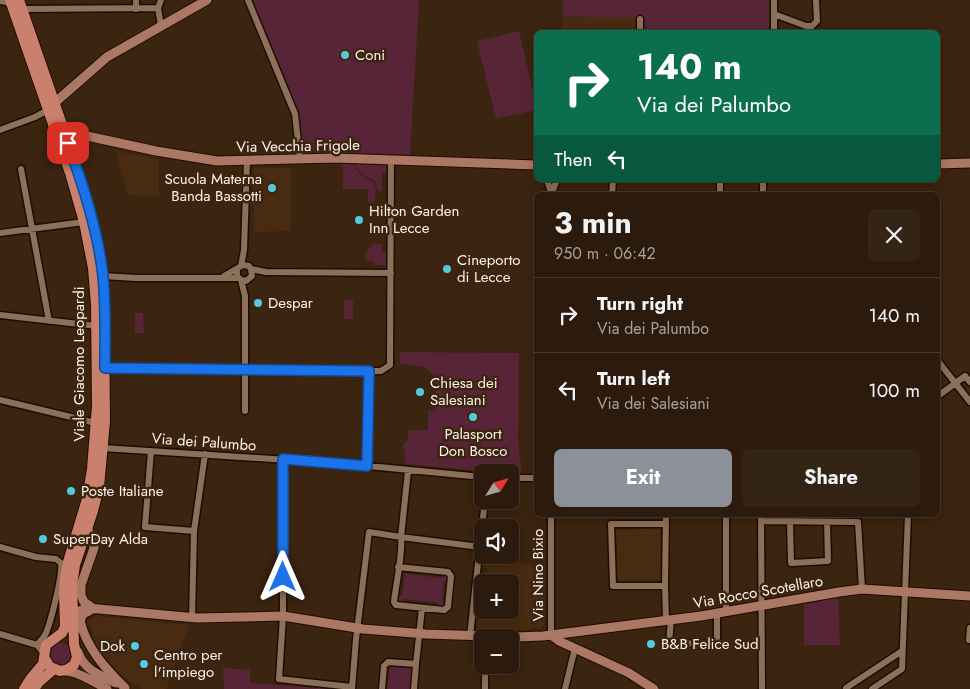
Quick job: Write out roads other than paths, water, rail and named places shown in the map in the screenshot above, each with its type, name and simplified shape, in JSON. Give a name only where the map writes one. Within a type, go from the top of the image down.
[{"type":"main road","points":[[12,3],[51,106]]},
{"type":"main road","name":"Viale Giacomo Leopardi","points":[[51,106],[64,131],[77,168],[95,232],[103,276],[101,368],[103,448],[99,487],[73,576],[72,596],[76,648]]},
{"type":"main road","name":"Viale Giacomo Leopardi","points":[[24,689],[40,669],[44,660],[46,645],[62,633],[65,627],[64,586],[68,562],[87,499],[92,469],[101,368],[93,268],[84,222],[51,106]]},
{"type":"main road","points":[[34,689],[39,682],[58,670],[74,665],[76,661],[76,648],[64,638],[53,639]]},
{"type":"main road","points":[[44,656],[47,664],[58,670]]},
{"type":"street","points":[[136,0],[136,9]]},
{"type":"street","points":[[161,0],[158,8],[161,26]]},
{"type":"street","points":[[0,130],[35,117],[51,106],[107,57],[207,0]]},
{"type":"street","points":[[248,0],[296,114],[300,159]]},
{"type":"street","points":[[774,0],[774,30]]},
{"type":"street","points":[[774,14],[806,26],[812,26],[816,22],[816,0]]},
{"type":"street","points":[[12,3],[136,9],[158,8]]},
{"type":"street","points":[[640,19],[640,30]]},
{"type":"street","name":"Via Vecchia Frigole","points":[[64,131],[190,158],[216,161],[336,158],[534,166]]},
{"type":"street","points":[[101,368],[382,371],[390,365],[391,160]]},
{"type":"street","points":[[244,296],[239,279],[239,268],[244,250],[247,161]]},
{"type":"street","points":[[940,164],[970,164]]},
{"type":"street","points":[[21,169],[49,321]]},
{"type":"street","points":[[0,233],[84,222]]},
{"type":"street","points":[[244,250],[250,273],[244,296],[245,411]]},
{"type":"street","points":[[221,278],[239,268]]},
{"type":"street","points":[[239,268],[250,273]]},
{"type":"street","points":[[103,276],[239,279],[250,273],[266,272],[390,273]]},
{"type":"street","points":[[0,315],[97,326]]},
{"type":"street","points":[[940,364],[970,402]]},
{"type":"street","points":[[367,466],[369,371]]},
{"type":"street","points":[[940,394],[965,376],[970,382]]},
{"type":"street","points":[[0,400],[96,423]]},
{"type":"street","name":"Via dei Palumbo","points":[[103,448],[283,459],[474,475]]},
{"type":"street","points":[[151,451],[145,527],[194,531]]},
{"type":"street","points":[[192,618],[194,531],[205,454]]},
{"type":"street","points":[[283,459],[283,616],[279,679],[352,688],[357,628],[369,532],[474,546]]},
{"type":"street","points":[[398,567],[448,572],[451,576],[448,607],[444,610],[422,608],[396,605],[394,602],[398,567],[402,543],[408,470]]},
{"type":"street","points":[[519,478],[534,478]]},
{"type":"street","name":"Via Nino Bixio","points":[[550,517],[551,635]]},
{"type":"street","points":[[666,517],[665,586],[669,644],[717,643],[721,612],[726,517]]},
{"type":"street","points":[[872,689],[902,669],[908,517]]},
{"type":"street","points":[[762,689],[761,518],[790,522],[858,522],[862,589]]},
{"type":"street","points":[[790,522],[791,562],[828,561],[828,522]]},
{"type":"street","points":[[665,586],[612,586],[611,524],[666,524]]},
{"type":"street","points":[[88,528],[94,548],[80,590],[84,602],[97,610]]},
{"type":"street","points":[[51,558],[64,554],[74,544]]},
{"type":"street","points":[[0,547],[36,557],[51,558],[60,561],[62,566],[46,633],[36,645]]},
{"type":"street","points":[[470,636],[478,564]]},
{"type":"street","name":"Via Rocco Scotellaro","points":[[519,637],[551,635],[701,616],[862,589],[970,596]]},
{"type":"street","points":[[414,689],[422,608]]},
{"type":"street","points":[[73,620],[79,611],[84,609],[97,610]]},
{"type":"street","points":[[97,610],[87,612],[81,617],[80,621],[83,631],[97,657],[126,688]]},
{"type":"street","name":"Via Rocco Scotellaro","points":[[97,610],[192,618],[283,616],[357,628],[419,634],[474,636]]},
{"type":"street","points":[[969,640],[970,628]]},
{"type":"street","points":[[0,634],[36,645],[42,650],[44,656]]},
{"type":"street","points":[[551,635],[629,673],[654,689]]},
{"type":"street","points":[[76,648],[80,659],[87,668],[126,688]]},
{"type":"street","points":[[565,689],[575,648]]},
{"type":"street","points":[[847,689],[902,651]]},
{"type":"street","points":[[382,689],[384,666],[388,662],[416,664]]},
{"type":"street","points":[[58,670],[72,672],[107,689]]},
{"type":"street","points":[[485,674],[485,689]]},
{"type":"place","name":"Coni","points":[[345,55]]},
{"type":"place","name":"Scuola Materna Banda Bassotti","points":[[272,188]]},
{"type":"place","name":"Hilton Garden Inn Lecce","points":[[359,220]]},
{"type":"place","name":"Cineporto di Lecce","points":[[447,269]]},
{"type":"place","name":"Despar","points":[[258,303]]},
{"type":"place","name":"Chiesa dei Salesiani","points":[[420,392]]},
{"type":"place","name":"Palasport Don Bosco","points":[[473,417]]},
{"type":"place","name":"Poste Italiane","points":[[71,491]]},
{"type":"place","name":"SuperDay Alda","points":[[43,539]]},
{"type":"place","name":"B&B Felice Sud","points":[[651,644]]},
{"type":"place","name":"Dok","points":[[135,646]]},
{"type":"place","name":"Centro per l'impiego","points":[[144,664]]}]
